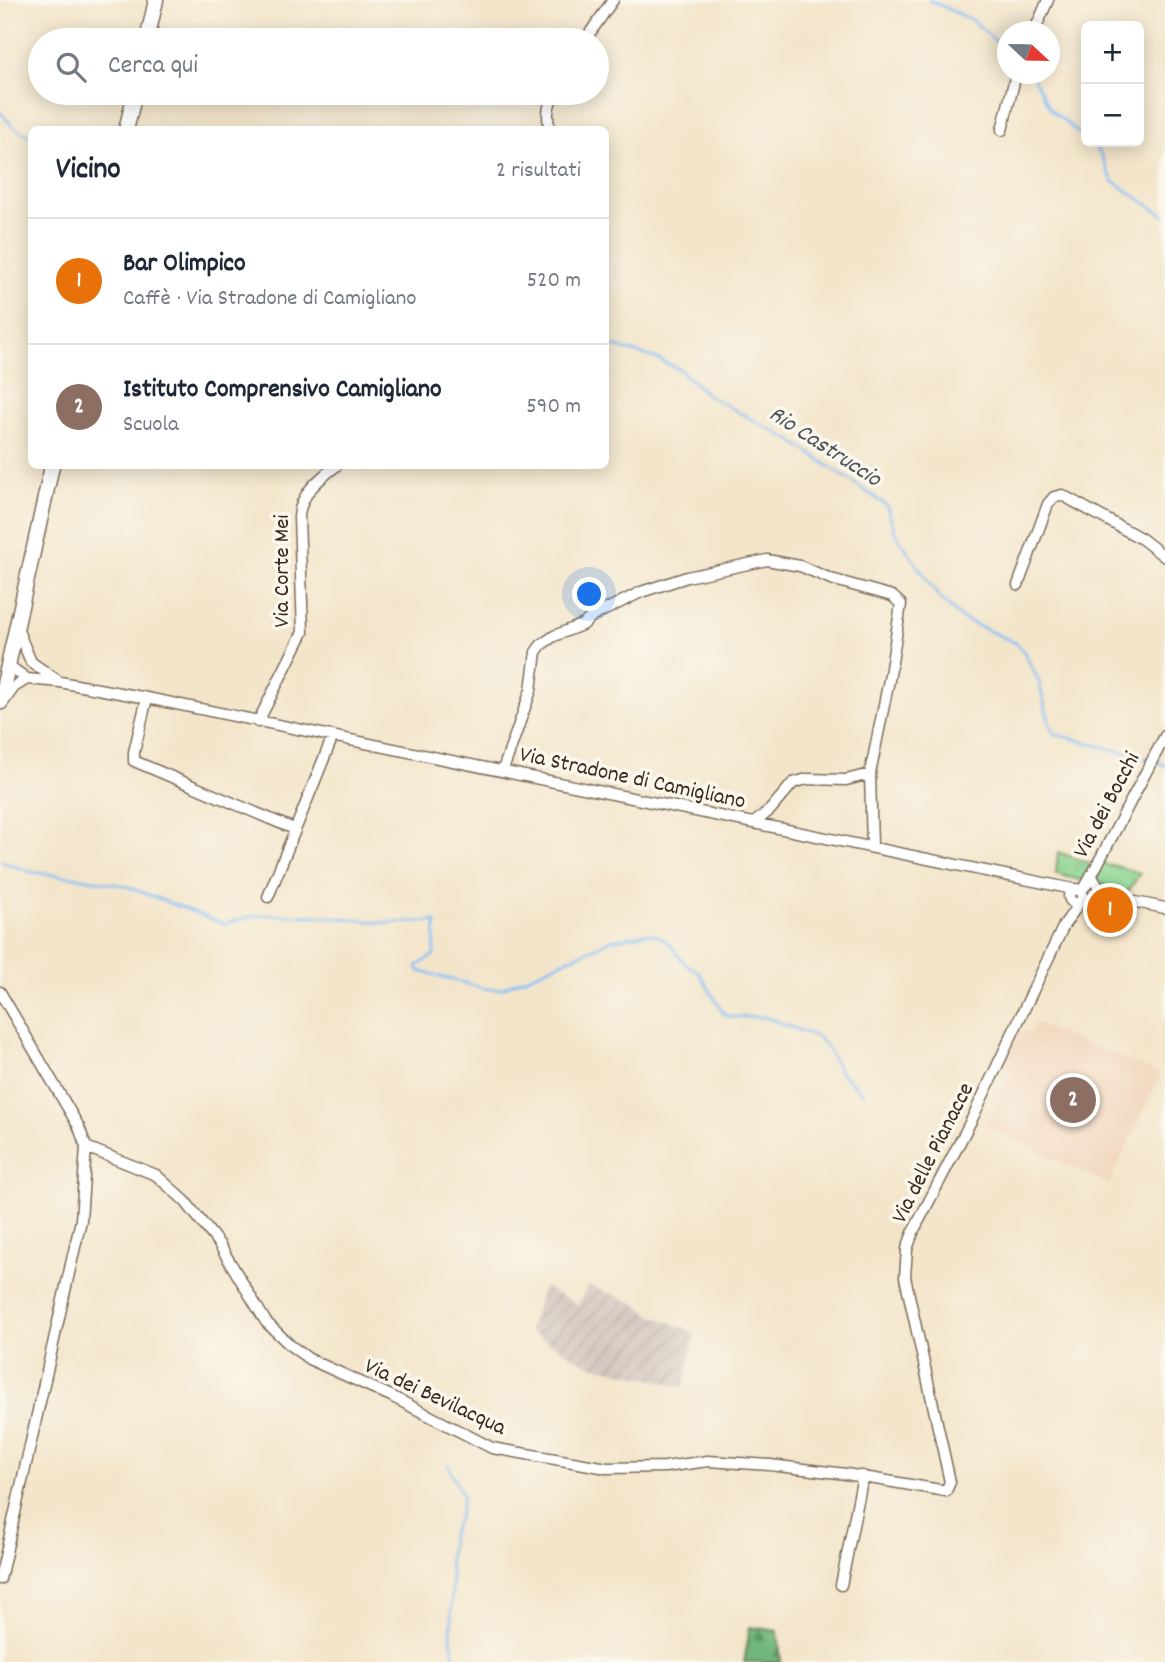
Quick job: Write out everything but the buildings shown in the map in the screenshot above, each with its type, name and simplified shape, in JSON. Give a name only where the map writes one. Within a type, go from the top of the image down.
[{"type":"main road","points":[[150,28],[156,0]]},
{"type":"main road","points":[[127,126],[132,105]]},
{"type":"main road","points":[[0,705],[51,469]]},
{"type":"street","points":[[594,28],[613,0]]},
{"type":"street","points":[[1039,21],[1048,0]]},
{"type":"street","points":[[1002,130],[1014,84]]},
{"type":"street","points":[[549,105],[549,126]]},
{"type":"street","name":"Via Corte Mei","points":[[258,722],[303,632],[299,517],[301,504],[315,482],[331,469]]},
{"type":"street","points":[[1018,585],[1048,504],[1054,497],[1062,495],[1142,539],[1165,558]]},
{"type":"street","name":"Via Stradone di Camigliano","points":[[503,771],[531,690],[537,652],[541,645],[641,592],[687,577],[767,559],[800,566],[831,579],[892,596],[901,604],[870,774],[872,846]]},
{"type":"street","points":[[8,665],[31,662],[16,626]]},
{"type":"street","name":"Via Stradone di Camigliano","points":[[31,662],[60,682]]},
{"type":"street","name":"Via Stradone di Camigliano","points":[[8,665],[27,678],[147,698],[872,846],[1050,884],[1077,896],[1105,895]]},
{"type":"street","points":[[0,705],[14,687],[27,678]]},
{"type":"street","points":[[147,698],[134,761],[294,829]]},
{"type":"street","points":[[268,897],[332,736]]},
{"type":"street","name":"Via dei Bocchi","points":[[1077,896],[1091,875],[1165,736]]},
{"type":"street","name":"Via Stradone di Camigliano","points":[[754,823],[770,810],[793,783],[807,779],[846,780],[870,774]]},
{"type":"street","points":[[1091,875],[1105,895],[1165,908]]},
{"type":"street","name":"Via delle Pianacce","points":[[946,1491],[950,1482],[905,1277],[907,1249],[925,1206],[972,1118],[1077,896]]},
{"type":"street","points":[[0,992],[79,1127],[86,1147],[82,1220],[0,1579]]},
{"type":"street","name":"Via dei Bevilacqua","points":[[86,1147],[156,1175],[185,1201],[219,1244],[266,1322],[291,1346],[309,1359],[391,1396],[492,1448],[607,1468],[665,1468],[708,1461],[770,1465],[863,1476],[946,1491]]},
{"type":"street","points":[[841,1585],[863,1476]]},
{"type":"shaded area","points":[[1035,1023],[1161,1074],[1109,1184],[986,1126],[1011,1073],[1002,1067],[1021,1030],[1030,1034]]},
{"type":"shaded area","points":[[589,1285],[636,1304],[651,1315],[695,1332],[684,1387],[587,1364],[529,1331],[543,1287],[578,1304]]},
{"type":"green space","points":[[1058,852],[1089,863],[1091,867],[1084,881],[1056,874]]},
{"type":"green space","points":[[1102,862],[1111,867],[1112,865],[1140,873],[1127,893],[1104,886],[1098,881]]},
{"type":"green space","points":[[750,1627],[778,1631],[781,1662],[744,1662]]},
{"type":"waterway","points":[[929,0],[972,20],[997,42]]},
{"type":"waterway","points":[[1037,84],[1051,110],[1081,135]]},
{"type":"waterway","name":"Rio Castruccio","points":[[0,112],[13,127],[28,135]]},
{"type":"waterway","points":[[1096,147],[1113,181],[1165,216]]},
{"type":"waterway","name":"Rio Castruccio","points":[[609,345],[655,358],[679,369],[709,396],[792,441],[886,505],[896,534],[938,596],[961,618],[1016,643],[1024,652],[1038,679],[1050,725],[1055,734],[1149,759]]},
{"type":"waterway","name":"Rio Castruccio","points":[[1155,761],[1165,765]]},
{"type":"waterway","points":[[0,861],[30,872],[126,886],[224,924],[253,916],[271,915],[318,916],[387,923],[436,921],[434,955],[417,966],[419,971],[486,989],[500,989],[612,940],[647,933],[659,936],[669,943],[685,964],[698,971],[724,1014],[731,1017],[765,1017],[819,1038],[839,1071],[863,1093]]},
{"type":"waterway","points":[[448,1465],[463,1497],[459,1517],[451,1535],[449,1562],[452,1583],[451,1637],[455,1662]]},
{"type":"place","name":"Bar Olimpico","points":[[1110,910]]},
{"type":"place","name":"Istituto Comprensivo Camigliano","points":[[1073,1100]]}]
